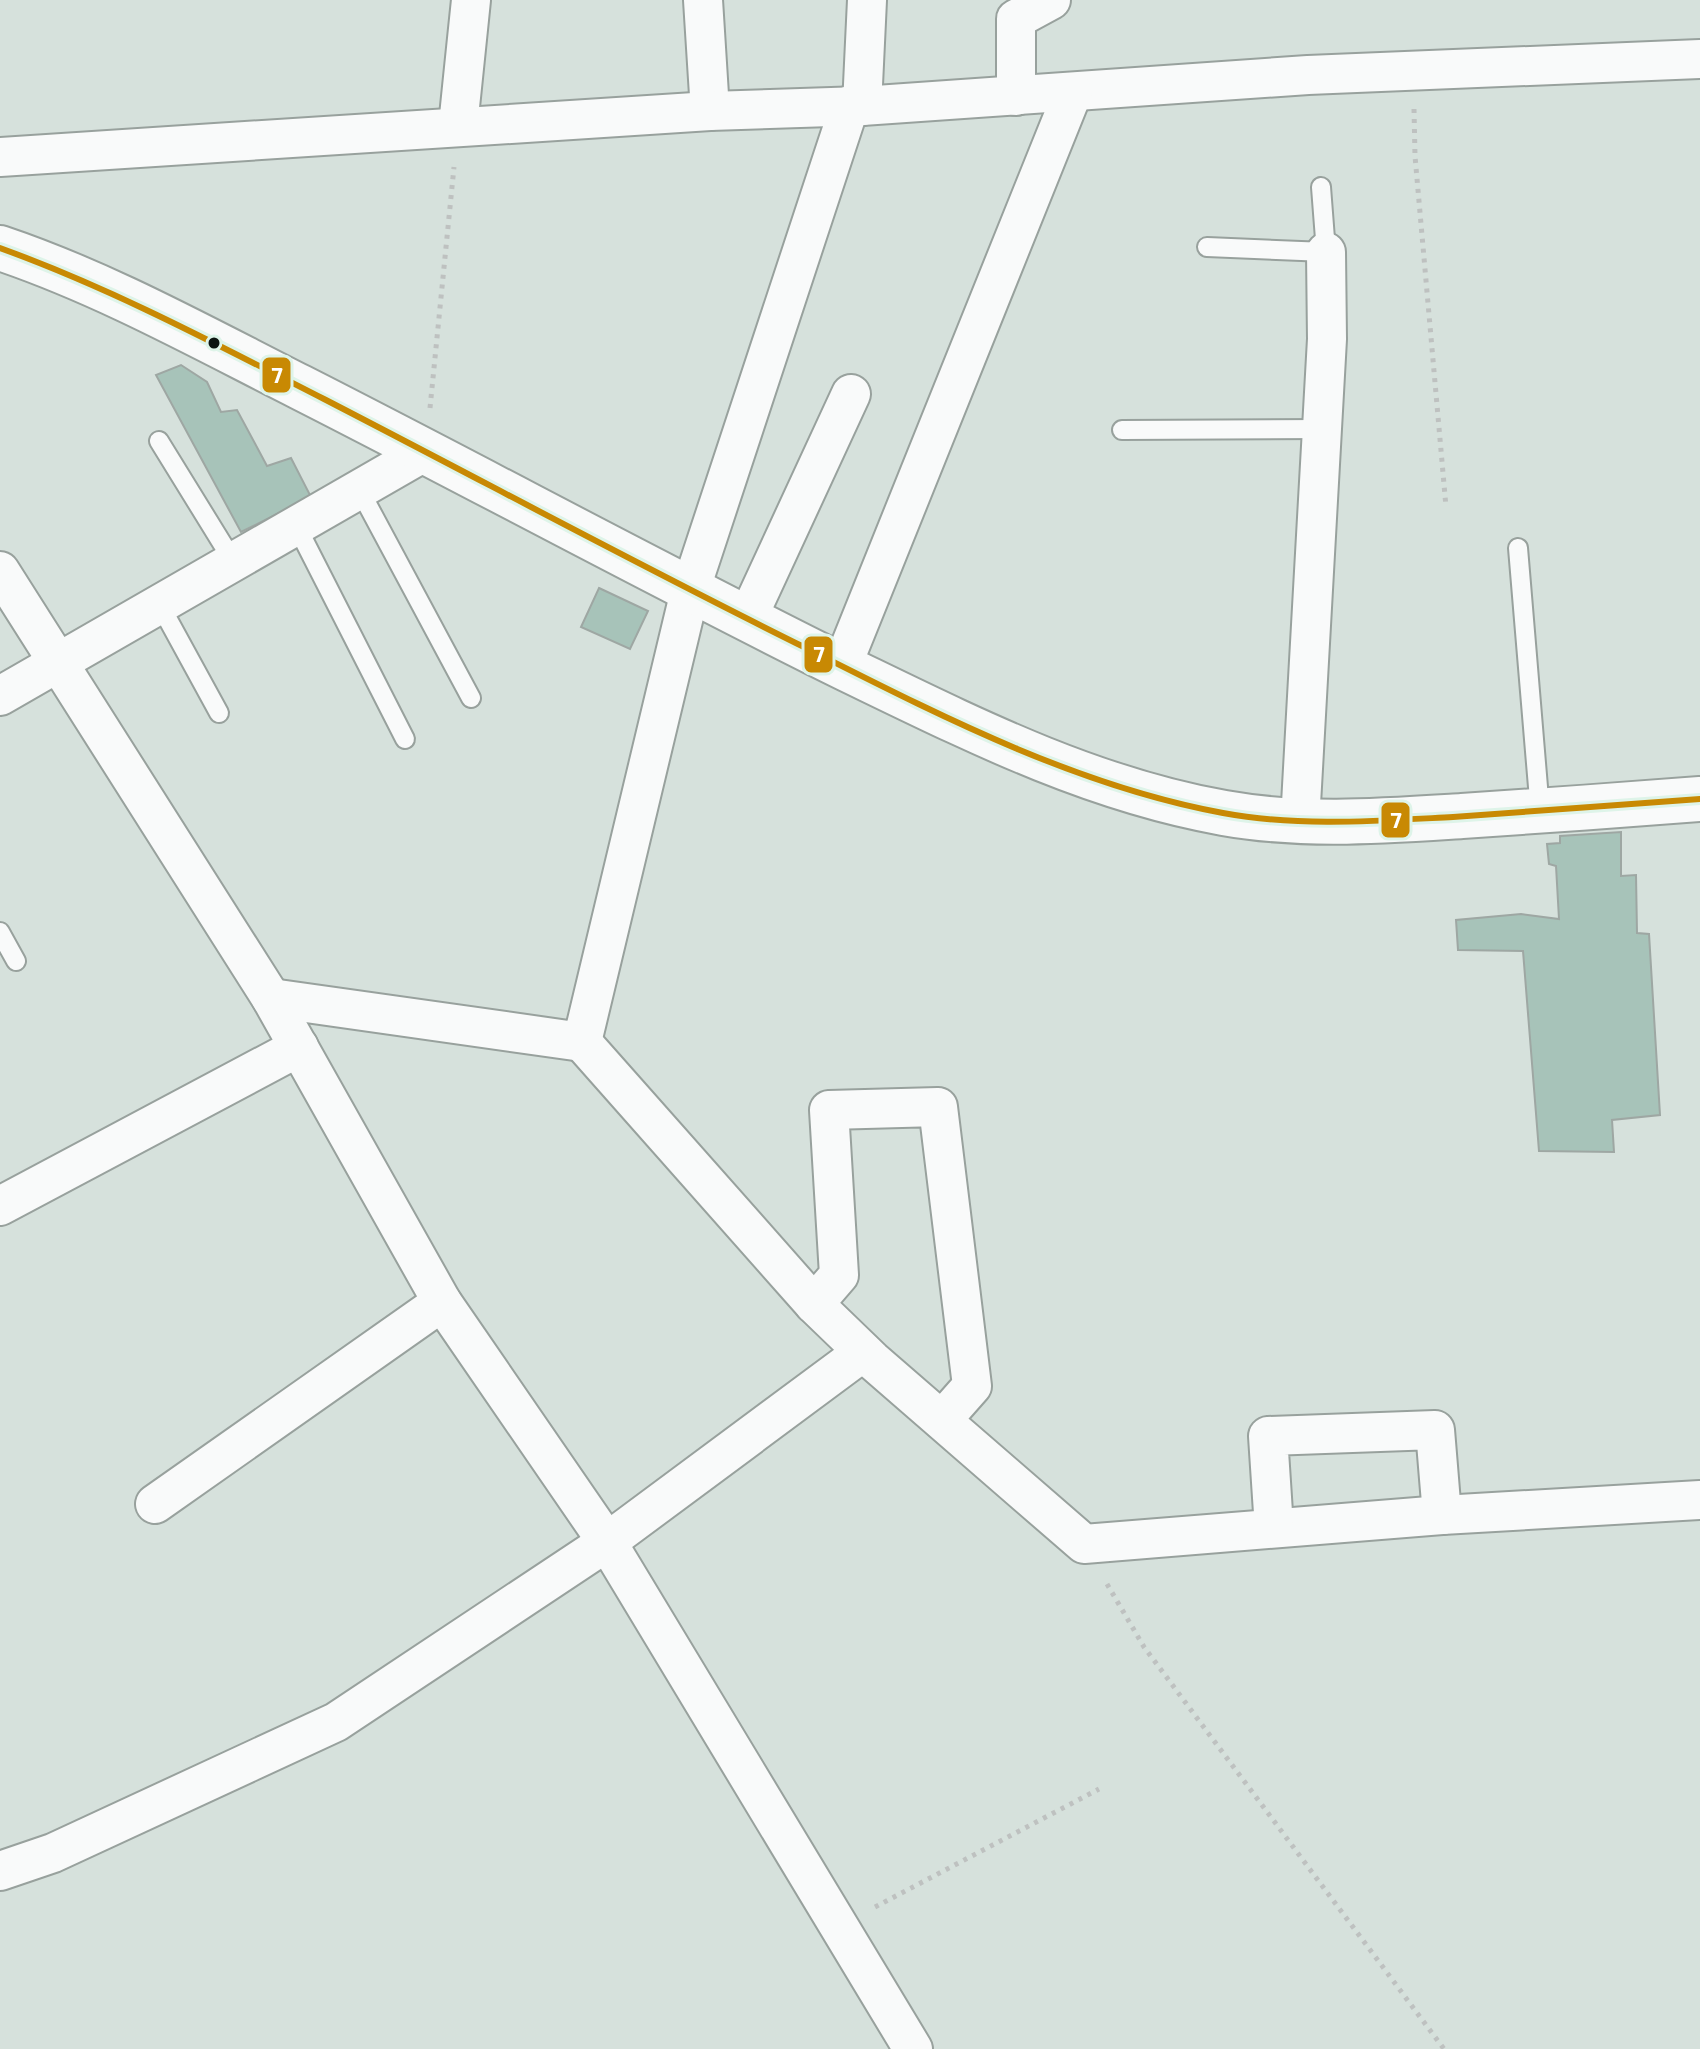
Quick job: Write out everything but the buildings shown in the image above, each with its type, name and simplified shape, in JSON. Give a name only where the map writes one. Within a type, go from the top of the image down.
[{"type":"main road","points":[[0,248],[119,298],[426,451],[690,591],[989,738],[1139,794],[1224,813],[1300,822],[1394,821],[1700,799]]},
{"type":"street","points":[[458,126],[471,0]]},
{"type":"street","points":[[703,0],[710,111]]},
{"type":"street","points":[[582,1042],[690,591],[856,106],[867,0]]},
{"type":"street","points":[[1016,96],[1016,19],[1051,0]]},
{"type":"street","points":[[0,157],[458,126],[1016,96],[1308,75],[1700,59]]},
{"type":"street","points":[[842,666],[1073,92]]},
{"type":"street","points":[[1300,822],[1327,339],[1326,252]]},
{"type":"street","points":[[747,619],[851,394]]},
{"type":"street","points":[[0,696],[426,451]]},
{"type":"street","points":[[0,571],[271,998],[442,1302],[607,1542],[913,2049]]},
{"type":"street","points":[[271,998],[582,1042],[814,1304],[863,1352],[1084,1544],[1442,1515],[1700,1500]]},
{"type":"street","points":[[0,1206],[299,1047]]},
{"type":"street","points":[[814,1304],[839,1275],[829,1110],[938,1107],[972,1386],[942,1420]]},
{"type":"street","points":[[155,1504],[442,1302]]},
{"type":"street","points":[[0,1871],[53,1853],[336,1722],[607,1542],[863,1352]]},
{"type":"street","points":[[1274,1528],[1268,1436],[1435,1430],[1442,1515]]},
{"type":"lane","points":[[1207,247],[1326,252],[1321,187]]},
{"type":"lane","points":[[1122,430],[1322,429]]},
{"type":"lane","points":[[159,441],[233,561]]},
{"type":"lane","points":[[359,489],[471,698]]},
{"type":"lane","points":[[296,525],[405,739]]},
{"type":"lane","points":[[1518,548],[1540,811]]},
{"type":"lane","points":[[160,605],[219,713]]},
{"type":"lane","points":[[0,932],[16,961]]},
{"type":"path","points":[[1413,72],[1415,156],[1446,507]]},
{"type":"path","points":[[426,451],[458,126]]},
{"type":"path","points":[[1084,1544],[1144,1647],[1444,2049]]},
{"type":"path","points":[[839,1926],[1099,1789]]},
{"type":"transit line","name":"7","points":[[0,248],[83,281],[205,338],[685,587],[958,723],[1062,767],[1115,785],[1223,813],[1309,821],[1453,817],[1700,799]]}]
